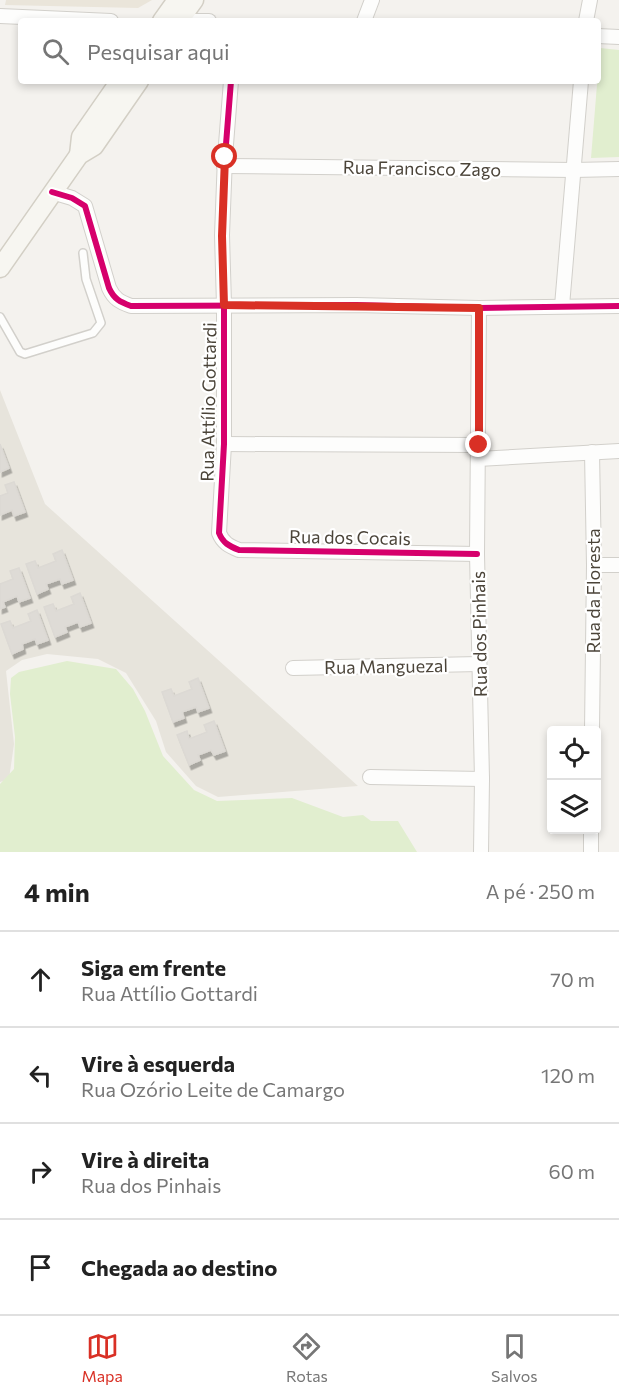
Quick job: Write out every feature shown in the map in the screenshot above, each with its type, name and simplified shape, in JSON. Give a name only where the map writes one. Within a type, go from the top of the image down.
[{"type":"street","points":[[164,18],[177,0]]},
{"type":"street","points":[[181,18],[194,0]]},
{"type":"street","points":[[365,18],[372,0]]},
{"type":"street","points":[[587,18],[590,0]]},
{"type":"street","points":[[0,16],[44,18]]},
{"type":"street","points":[[601,36],[619,38]]},
{"type":"street","points":[[79,155],[81,137],[118,84]]},
{"type":"street","points":[[0,268],[79,155],[94,146],[137,84]]},
{"type":"street","name":"Rua Attílio Gottardi","points":[[224,542],[219,532],[224,444],[222,236],[224,166],[231,84]]},
{"type":"street","points":[[562,306],[581,84]]},
{"type":"street","name":"Rua Francisco Zago","points":[[224,166],[619,169]]},
{"type":"street","points":[[52,192],[72,198],[85,206],[109,288],[120,302],[131,306],[479,308],[619,306]]},
{"type":"street","name":"Rua dos Pinhais","points":[[479,308],[477,554],[482,779],[481,852]]},
{"type":"street","points":[[224,444],[479,445]]},
{"type":"street","points":[[478,459],[619,451]]},
{"type":"street","name":"Rua da Floresta","points":[[592,452],[594,566],[592,726]]},
{"type":"street","name":"Rua dos Cocais","points":[[224,542],[239,550],[477,554]]},
{"type":"street","points":[[594,566],[619,565]]},
{"type":"street","name":"Rua Manguezal","points":[[293,668],[479,664]]},
{"type":"street","points":[[370,777],[482,779]]},
{"type":"street","points":[[591,834],[591,852]]},
{"type":"lane","points":[[0,317],[20,352],[25,354],[93,333],[101,323],[86,279],[83,253]]},
{"type":"shaded area","points":[[6,0],[152,0],[138,8],[5,5]]},
{"type":"shaded area","points":[[0,390],[45,504],[358,786],[218,797],[196,786],[166,752],[156,721],[126,673],[98,659],[47,654],[22,660],[6,671],[14,744],[9,779],[0,782]]},
{"type":"green space","points":[[601,48],[619,50],[619,157],[591,158],[597,84],[601,84]]},
{"type":"green space","points":[[67,661],[116,669],[133,689],[145,711],[163,756],[194,790],[217,801],[292,798],[343,817],[363,815],[371,821],[398,821],[417,852],[0,852],[0,784],[14,769],[15,737],[10,694],[11,678],[19,672]]},
{"type":"building","points":[[0,444],[9,468],[0,472]]},
{"type":"building","points":[[14,482],[25,512],[14,516],[12,510],[0,515],[0,496],[8,493],[5,485]]},
{"type":"building","points":[[62,550],[73,580],[62,584],[60,579],[46,584],[48,589],[37,594],[26,564],[35,561],[38,568],[56,561],[53,554]]},
{"type":"building","points":[[19,568],[30,598],[19,602],[17,596],[3,602],[5,607],[0,609],[0,584],[13,579],[10,571]]},
{"type":"building","points":[[80,593],[91,623],[80,627],[78,622],[65,627],[67,632],[55,637],[44,607],[53,604],[56,611],[74,604],[71,597]]},
{"type":"building","points":[[37,610],[48,640],[37,644],[35,639],[22,644],[23,649],[12,654],[1,624],[10,621],[13,628],[31,621],[28,614]]},
{"type":"building","points":[[198,678],[209,708],[198,712],[196,707],[182,712],[184,718],[173,722],[162,692],[171,689],[174,696],[192,689],[189,682]]},
{"type":"building","points":[[214,721],[225,751],[214,755],[211,750],[198,755],[200,760],[189,765],[177,735],[187,731],[189,739],[207,732],[204,725]]},
{"type":"cycle path","points":[[231,84],[222,235],[224,444],[219,533],[222,539],[239,550],[477,554]]},
{"type":"cycle path","points":[[52,192],[72,198],[85,206],[109,288],[118,300],[131,306],[356,305],[479,308],[619,306]]},
{"type":"route","points":[[225,157],[222,236],[224,305],[479,308],[479,445]]}]
